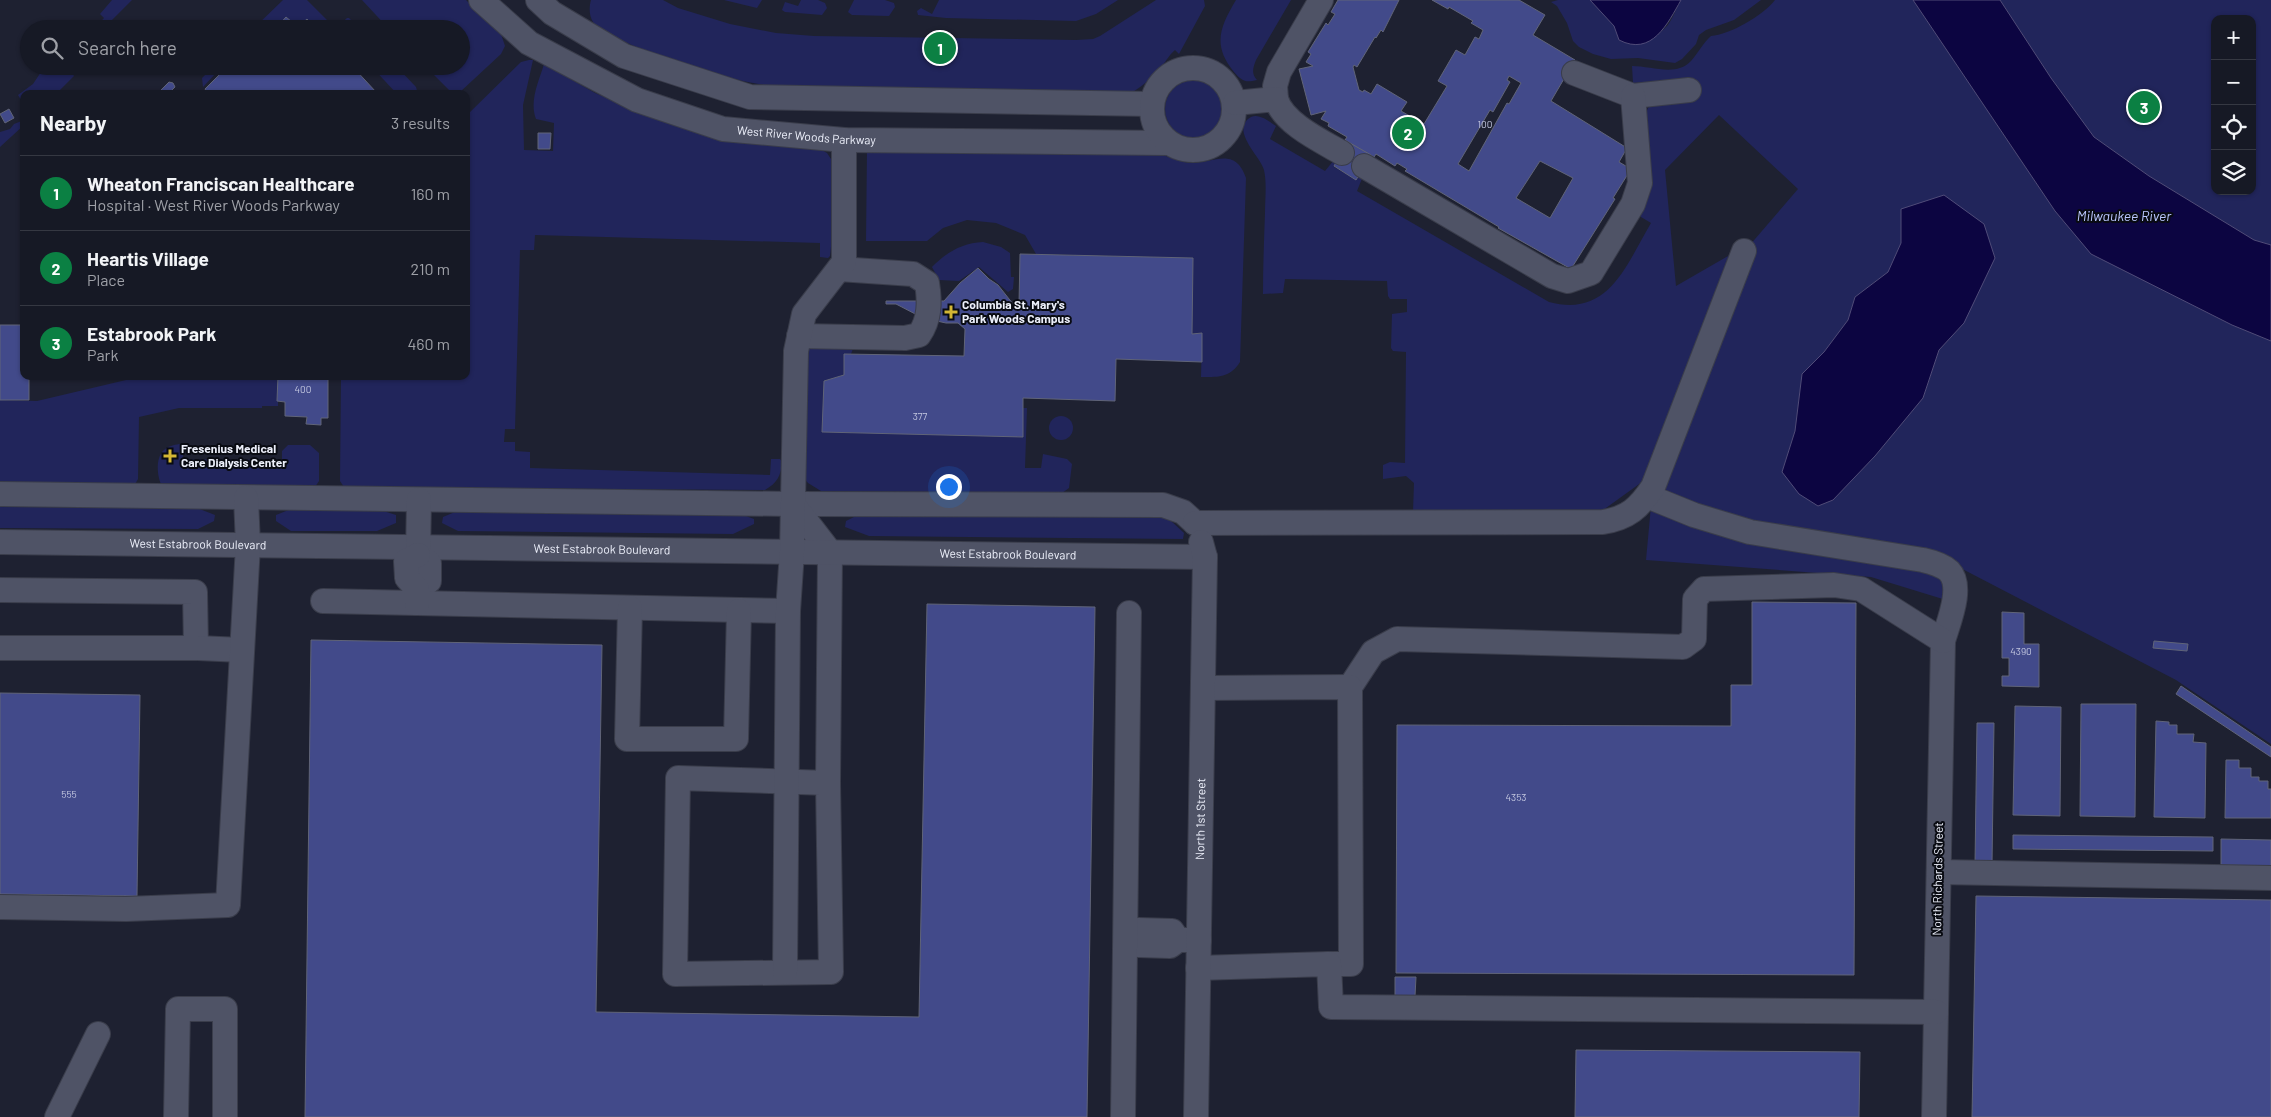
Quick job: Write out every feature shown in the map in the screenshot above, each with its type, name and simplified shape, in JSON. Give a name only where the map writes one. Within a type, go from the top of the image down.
[{"type":"street","name":"West River Woods Parkway","points":[[481,0],[529,43],[637,100],[723,129],[844,140],[1169,143],[1188,149],[1200,149],[1213,145],[1223,137],[1230,127],[1234,115],[1234,103]]},
{"type":"street","points":[[538,0],[552,13],[624,56],[750,97],[1152,104]]},
{"type":"street","points":[[1321,0],[1279,72],[1275,86],[1276,100],[1278,109],[1286,117],[1342,153]]},
{"type":"street","points":[[1169,143],[1157,128],[1152,104],[1156,90],[1164,79],[1176,71],[1189,67],[1203,68],[1214,73],[1224,80],[1231,91],[1234,103],[1276,100]]},
{"type":"street","points":[[1574,73],[1632,96],[1689,90]]},
{"type":"street","points":[[1364,166],[1552,276],[1568,281],[1574,280],[1591,273],[1633,204],[1640,184],[1632,96]]},
{"type":"street","points":[[785,972],[788,611],[792,552],[796,352],[804,314],[844,262],[844,140]]},
{"type":"street","points":[[0,494],[793,504],[1163,505],[1182,512],[1195,523],[1603,522],[1621,519],[1641,504],[1653,487],[1744,251]]},
{"type":"street","points":[[799,336],[905,338],[919,335],[926,325],[930,299],[927,283],[912,274],[839,269]]},
{"type":"street","name":"North Richards Street","points":[[1647,496],[1694,515],[1750,532],[1924,560],[1940,565],[1950,572],[1954,582],[1955,602],[1943,641],[1934,1117]]},
{"type":"street","points":[[0,907],[126,910],[228,905],[248,545],[246,498]]},
{"type":"street","points":[[417,596],[407,578],[406,561],[418,551],[419,500]]},
{"type":"street","points":[[793,504],[830,552],[828,783],[831,972],[675,974],[678,778],[828,783]]},
{"type":"street","name":"North 1st Street","points":[[1195,523],[1205,557],[1203,688],[1188,940],[1198,968],[1196,1117]]},
{"type":"street","name":"West Estabrook Boulevard","points":[[0,542],[248,545],[418,551],[830,552],[1205,557]]},
{"type":"street","points":[[1198,968],[1351,964],[1350,688],[1373,652],[1397,639],[1683,647],[1694,639],[1695,599],[1704,589],[1834,585],[1861,589],[1943,641]]},
{"type":"street","points":[[0,590],[195,592],[196,648]]},
{"type":"street","points":[[323,601],[417,596],[630,608],[788,611]]},
{"type":"street","points":[[630,608],[627,739],[736,739],[739,611]]},
{"type":"street","points":[[1123,1117],[1127,937],[1129,614]]},
{"type":"street","points":[[0,648],[196,648],[242,650]]},
{"type":"street","points":[[1203,688],[1350,688]]},
{"type":"street","points":[[1939,872],[2271,878]]},
{"type":"street","points":[[1127,937],[1138,930],[1172,931],[1188,940]]},
{"type":"street","points":[[1328,964],[1331,1007],[1936,1012]]},
{"type":"street","points":[[176,1117],[178,1009],[225,1009],[225,1117]]},
{"type":"street","points":[[57,1117],[98,1034]]},
{"type":"shaded area","points":[[112,0],[132,0],[112,20],[102,20],[104,18],[100,14]]},
{"type":"shaded area","points":[[283,0],[307,0],[327,20],[290,20],[286,17],[283,20],[262,20]]},
{"type":"shaded area","points":[[362,0],[466,0],[501,34],[505,46],[501,54],[462,90],[449,90],[434,75],[470,75],[470,20],[381,20]]},
{"type":"shaded area","points":[[591,0],[663,0],[678,8],[730,24],[776,33],[814,36],[1076,40],[1093,39],[1100,36],[1156,0],[1204,0],[1205,6],[1179,54],[1175,50],[1151,78],[1129,94],[769,86],[692,68],[637,48],[608,34],[598,28],[592,20],[590,11]]},
{"type":"shaded area","points":[[724,0],[762,0],[757,8]]},
{"type":"shaded area","points":[[801,0],[818,0],[825,3],[827,8],[822,15],[785,12],[782,10],[785,2],[798,6]]},
{"type":"shaded area","points":[[854,0],[885,0],[894,3],[895,7],[889,16],[852,15],[848,12]]},
{"type":"shaded area","points":[[939,0],[1118,0],[1096,14],[1076,21],[946,18],[918,15],[917,11],[921,8],[932,14]]},
{"type":"shaded area","points":[[1236,0],[1291,0],[1256,60],[1253,70],[1257,80],[1247,81],[1239,77],[1227,62],[1223,53],[1221,36],[1226,19]]},
{"type":"shaded area","points":[[1558,0],[1590,0],[1614,26],[1619,40],[1625,43],[1638,44],[1660,33],[1670,22],[1681,0],[1761,0],[1734,20],[1706,30],[1699,35],[1696,44],[1682,59],[1675,63],[1638,58],[1611,59],[1593,54],[1579,47],[1573,41],[1567,23],[1557,6],[1551,2]]},
{"type":"shaded area","points":[[1775,0],[1913,0],[2055,211],[2091,253],[2232,325],[2271,341],[2271,744],[2176,680],[1947,561],[1946,600],[1871,577],[1646,560],[1651,506],[1749,246],[1798,189],[1719,115],[1665,170],[1676,286],[1735,252],[1642,482],[1599,513],[1413,512],[1414,483],[1406,476],[1383,479],[1383,465],[1390,462],[1405,463],[1406,352],[1393,351],[1391,348],[1392,314],[1407,312],[1407,299],[1390,299],[1387,281],[1285,279],[1283,293],[1263,294],[1265,175],[1262,165],[1248,144],[1243,129],[1245,122],[1254,116],[1264,118],[1276,126],[1270,139],[1325,171],[1334,160],[1337,161],[1334,167],[1356,179],[1359,174],[1363,176],[1357,191],[1549,302],[1570,305],[1587,302],[1601,295],[1624,271],[1651,223],[1641,217],[1640,213],[1648,199],[1650,188],[1645,115],[1648,108],[1691,79],[1633,83],[1632,66],[1671,70],[1685,66],[1711,36],[1736,28],[1755,18]],"holes":[[[1901,209],[1964,323],[1939,350],[1923,398],[1875,456],[1833,500],[1818,506],[1782,472],[1795,431],[1802,374],[1824,352],[1848,320],[1855,297],[1888,272],[1901,243]]]},
{"type":"shaded area","points":[[2000,0],[2271,0],[2271,245],[2254,240],[2149,176],[2094,137],[2051,78]]},
{"type":"shaded area","points":[[533,60],[523,105],[524,150],[553,151],[554,123],[536,119],[534,112],[534,98],[544,64],[595,93],[662,121],[820,149],[827,153],[833,162],[831,247],[828,258],[820,257],[820,243],[535,235],[534,250],[520,250],[515,429],[505,429],[504,442],[515,442],[515,451],[530,452],[530,468],[770,475],[771,459],[780,459],[782,462],[781,471],[773,485],[765,490],[344,487],[340,481],[341,380],[470,380],[470,112],[521,62]]},
{"type":"shaded area","points":[[39,75],[74,76],[60,90],[25,90],[33,84]]},
{"type":"shaded area","points":[[205,75],[214,75],[203,87],[202,78]]},
{"type":"shaded area","points":[[379,75],[405,75],[417,90],[393,90]]},
{"type":"shaded area","points":[[1188,80],[1200,80],[1215,88],[1223,103],[1223,115],[1215,130],[1200,138],[1188,138],[1173,130],[1165,115],[1165,103],[1173,88]]},
{"type":"shaded area","points":[[20,122],[20,129],[0,147],[0,132],[10,129],[14,124]]},
{"type":"shaded area","points":[[867,149],[1160,154],[1178,161],[1190,163],[1222,158],[1236,162],[1246,178],[1240,362],[1232,371],[1223,376],[1201,377],[1202,333],[1192,334],[1193,258],[1036,254],[1025,235],[996,223],[967,220],[943,228],[927,241],[866,241]]},
{"type":"shaded area","points":[[983,242],[1001,247],[1010,253],[1011,277],[1014,277],[1013,289],[1008,292],[979,267],[959,281],[939,280],[932,267],[949,253],[962,246]]},
{"type":"shaded area","points":[[854,346],[851,354],[844,354],[844,375],[824,381],[823,432],[1022,437],[1023,408],[1027,408],[1025,468],[1041,468],[1043,454],[1067,459],[1072,464],[1069,488],[1062,493],[821,491],[808,483],[804,478],[806,347]]},
{"type":"shaded area","points":[[126,380],[278,380],[278,406],[262,406],[262,408],[179,408],[139,417],[138,479],[134,486],[0,484],[0,400],[37,401]]},
{"type":"shaded area","points":[[1061,416],[1069,420],[1073,428],[1069,436],[1061,440],[1053,436],[1049,428],[1053,420]]},
{"type":"shaded area","points":[[179,444],[183,446],[183,459],[282,460],[282,451],[288,445],[310,445],[319,453],[319,481],[315,487],[162,486],[158,473],[161,453],[171,446]]},
{"type":"shaded area","points":[[0,507],[197,508],[215,515],[214,521],[198,529],[0,528]]},
{"type":"shaded area","points":[[374,508],[396,515],[396,523],[377,531],[291,531],[276,521],[276,515],[291,509]]},
{"type":"shaded area","points":[[462,509],[732,511],[754,519],[754,524],[733,534],[458,531],[442,523],[443,517]]},
{"type":"shaded area","points":[[862,513],[1154,515],[1170,520],[1184,533],[1183,539],[869,536],[845,527],[846,521]]},
{"type":"water","points":[[1590,0],[1681,0],[1658,35],[1650,41],[1641,44],[1631,44],[1619,40],[1614,26]]},
{"type":"water","name":"Milwaukee River","points":[[1913,0],[2000,0],[2051,78],[2094,137],[2149,176],[2254,240],[2271,245],[2271,341],[2232,325],[2091,254],[2055,211]]},
{"type":"water","points":[[1944,195],[1984,224],[1995,258],[1964,323],[1939,350],[1923,398],[1875,456],[1833,500],[1818,506],[1799,494],[1782,472],[1795,431],[1802,374],[1824,352],[1848,320],[1855,297],[1888,272],[1901,243],[1901,209]]},
{"type":"building","points":[[1338,0],[1399,0],[1383,32],[1381,30],[1375,37],[1357,67],[1354,65],[1353,67],[1359,90],[1363,92],[1364,90],[1371,94],[1377,84],[1407,102],[1401,111],[1424,124],[1447,86],[1438,81],[1456,50],[1465,55],[1475,37],[1479,39],[1483,30],[1471,23],[1473,21],[1449,7],[1448,9],[1432,0],[1519,0],[1545,15],[1533,35],[1575,60],[1551,101],[1627,148],[1619,162],[1631,169],[1613,198],[1615,199],[1571,269],[1498,228],[1405,171],[1407,169],[1397,163],[1395,166],[1376,154],[1374,157],[1345,140],[1347,137],[1328,126],[1329,123],[1321,119],[1326,111],[1311,115],[1299,69],[1313,66],[1306,62],[1311,54],[1308,52],[1326,23],[1328,25],[1335,14],[1331,12]],"holes":[[[1509,76],[1521,83],[1509,104],[1507,103],[1469,171],[1458,164],[1490,110],[1493,112],[1510,82],[1507,80]],[[1540,161],[1573,178],[1550,218],[1516,198]]]},
{"type":"building","points":[[219,75],[360,75],[374,90],[206,90]]},
{"type":"building","points":[[169,82],[173,83],[175,87],[172,90],[161,90]]},
{"type":"building","points":[[9,109],[14,118],[5,123],[0,114]]},
{"type":"building","points":[[538,133],[551,133],[550,149],[538,149]]},
{"type":"building","points":[[1348,142],[1371,155],[1356,180],[1334,166]]},
{"type":"building","points":[[1020,254],[1193,258],[1192,334],[1202,333],[1202,362],[1116,359],[1115,401],[1023,398],[1023,437],[822,432],[824,381],[844,375],[844,354],[964,356],[965,329],[958,323],[946,323],[923,318],[896,304],[886,304],[886,301],[944,301],[960,283],[978,268],[998,285],[1013,304],[1019,304]]},
{"type":"building","points":[[0,325],[20,325],[20,380],[29,380],[29,400],[0,400]]},
{"type":"building","points":[[278,380],[328,380],[328,418],[321,418],[321,425],[306,424],[307,417],[285,416],[285,402],[277,401]]},
{"type":"building","points":[[1752,602],[1856,603],[1854,975],[1396,973],[1397,725],[1731,726],[1731,685],[1752,685]]},
{"type":"building","points":[[927,604],[1095,607],[1087,1117],[305,1117],[311,640],[602,645],[596,1012],[919,1017]]},
{"type":"building","points":[[2002,612],[2024,613],[2024,644],[2039,644],[2039,687],[2002,686],[2002,676],[2009,676],[2009,658],[2002,658]]},
{"type":"building","points":[[2154,641],[2188,644],[2187,651],[2153,648]]},
{"type":"building","points":[[2181,686],[2271,747],[2271,757],[2176,694]]},
{"type":"building","points":[[0,693],[140,695],[137,896],[0,894]]},
{"type":"building","points":[[2081,704],[2136,704],[2135,817],[2080,816]]},
{"type":"building","points":[[2015,706],[2061,707],[2060,816],[2013,815]]},
{"type":"building","points":[[2156,721],[2177,725],[2177,734],[2194,734],[2193,742],[2206,743],[2205,818],[2154,817]]},
{"type":"building","points":[[1977,723],[1994,723],[1992,864],[1975,864]]},
{"type":"building","points":[[2226,760],[2239,760],[2239,768],[2251,768],[2251,777],[2259,777],[2259,781],[2268,781],[2268,789],[2271,789],[2271,818],[2225,818]]},
{"type":"building","points":[[2013,835],[2213,837],[2213,851],[2013,849]]},
{"type":"building","points":[[2221,839],[2271,840],[2271,866],[2221,865]]},
{"type":"building","points":[[1976,896],[2271,900],[2271,1117],[1972,1117]]},
{"type":"building","points":[[1395,977],[1416,977],[1415,996],[1395,996]]},
{"type":"building","points":[[1576,1050],[1860,1052],[1859,1117],[1575,1117]]},
{"type":"place","name":"Wheaton Franciscan Healthcare","points":[[940,48]]},
{"type":"place","name":"Estabrook Park","points":[[2144,107]]},
{"type":"place","name":"Heartis Village","points":[[1408,133]]},
{"type":"place","name":"Columbia St. Mary's Park Woods Campus","points":[[951,312]]},
{"type":"place","name":"Fresenius Medical Care Dialysis Center","points":[[170,456]]}]
